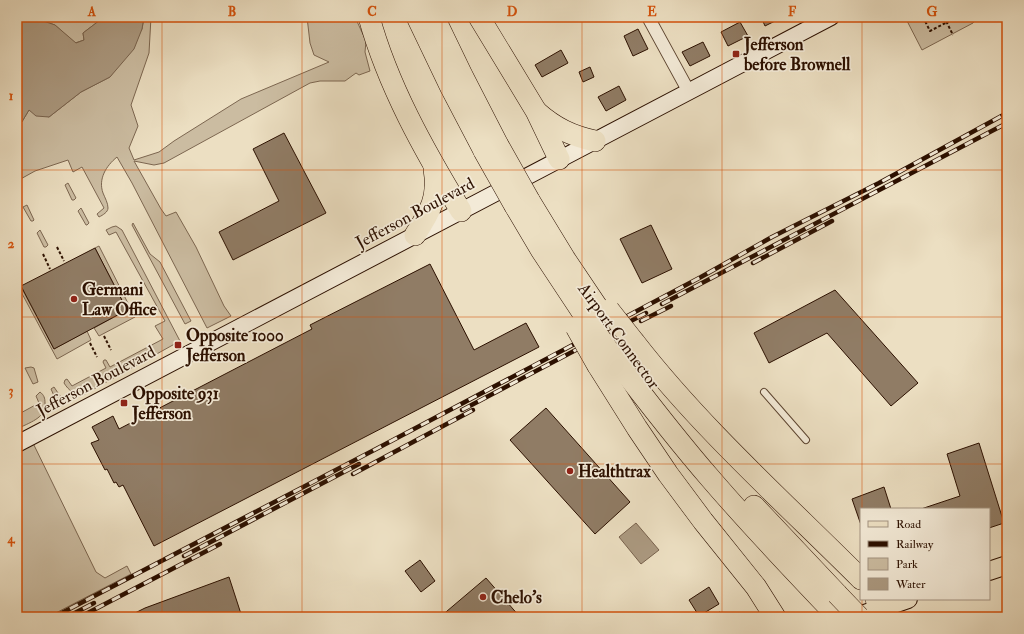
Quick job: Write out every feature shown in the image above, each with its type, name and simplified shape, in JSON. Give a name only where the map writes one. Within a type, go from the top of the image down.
[{"type":"highway","points":[[369,17],[400,100],[434,166],[461,211]]},
{"type":"highway","name":"Airport Connector","points":[[417,17],[451,88],[491,148]]},
{"type":"highway","name":"Airport Connector","points":[[434,17],[456,62],[491,148],[521,207],[565,259],[594,318],[618,353],[676,415],[833,605],[857,617]]},
{"type":"highway","points":[[479,17],[536,111],[559,159]]},
{"type":"highway","points":[[536,111],[561,130],[575,136],[595,140]]},
{"type":"highway","points":[[415,235],[434,202],[436,183],[434,166]]},
{"type":"highway","points":[[521,207],[548,278],[594,318],[618,353],[637,428],[695,511],[756,587],[775,617]]},
{"type":"highway","points":[[618,353],[667,382],[696,415],[857,572]]},
{"type":"main road","name":"Jefferson Boulevard","points":[[17,444],[831,17]]},
{"type":"main road","points":[[990,571],[1007,565]]},
{"type":"main road","points":[[857,617],[878,604],[902,600]]},
{"type":"street","points":[[648,17],[689,92]]},
{"type":"lane","points":[[764,392],[806,440]]},
{"type":"path","points":[[922,17],[930,31],[957,17]]},
{"type":"path","points":[[944,17],[954,35]]},
{"type":"path","points":[[57,247],[64,261]]},
{"type":"path","points":[[43,254],[50,269]]},
{"type":"path","points":[[104,336],[111,350]]},
{"type":"path","points":[[90,343],[97,357]]},
{"type":"green space","points":[[32,17],[104,17],[83,33],[84,40],[75,43],[55,25]]},
{"type":"green space","points":[[144,17],[151,17],[149,53],[131,105],[138,126],[129,148],[134,160],[159,152],[241,99],[329,62],[314,55],[310,43],[307,17],[355,17],[366,41],[365,52],[370,71],[359,75],[356,73],[345,81],[320,81],[310,83],[164,163],[154,165],[134,161],[166,216],[176,212],[196,247],[224,306],[231,316],[207,328],[117,157],[109,164],[102,178],[102,188],[108,209],[99,217],[97,214],[104,208],[82,167],[73,172],[68,160],[35,171],[17,181],[17,130],[29,110],[49,117],[81,92],[110,77],[142,29]]},
{"type":"green space","points":[[905,17],[977,17],[973,23],[922,50]]},
{"type":"green space","points":[[68,183],[76,198],[74,200],[72,200],[65,185]]},
{"type":"green space","points":[[27,205],[34,220],[33,221],[31,221],[23,207]]},
{"type":"green space","points":[[81,208],[89,223],[87,225],[78,211]]},
{"type":"green space","points":[[133,223],[150,254],[160,262],[191,321],[185,324],[132,225]]},
{"type":"green space","points":[[116,226],[122,230],[180,341],[83,395],[80,395],[72,392],[68,388],[64,383],[65,380],[67,379],[72,386],[106,368],[103,362],[104,360],[106,360],[110,367],[163,339],[155,326],[165,321],[116,232],[109,235],[106,230]]},
{"type":"green space","points":[[40,230],[48,245],[46,247],[44,247],[37,233]]},
{"type":"green space","points":[[99,246],[135,317],[99,336],[94,328],[127,310],[95,248]]},
{"type":"green space","points":[[21,287],[54,349],[87,331],[91,340],[57,359],[19,288]]},
{"type":"green space","points":[[25,368],[34,368],[38,382],[33,384]]},
{"type":"green space","points":[[54,387],[60,396],[66,400],[63,404],[57,407],[55,407],[55,398],[51,389]]},
{"type":"green space","points":[[40,392],[45,400],[45,408],[43,413],[36,419],[17,429],[17,415],[39,403],[36,396]]},
{"type":"green space","points":[[31,439],[96,572],[105,578],[127,566],[131,574],[48,617],[17,617],[17,446]]},
{"type":"water","points":[[17,17],[32,17],[55,25],[76,43],[84,40],[83,33],[104,17],[144,17],[142,29],[134,49],[110,77],[81,92],[49,117],[36,116],[29,110],[17,130]]},
{"type":"water","points":[[636,523],[659,550],[641,564],[619,537]]},
{"type":"building","points":[[761,17],[783,17],[765,26]]},
{"type":"building","points":[[740,22],[748,36],[728,46],[721,32]]},
{"type":"building","points":[[638,29],[648,49],[633,56],[624,36]]},
{"type":"building","points":[[703,42],[710,56],[690,66],[682,52]]},
{"type":"building","points":[[561,50],[568,63],[542,77],[535,65]]},
{"type":"building","points":[[590,67],[594,77],[583,82],[579,72]]},
{"type":"building","points":[[619,86],[626,100],[606,111],[598,97]]},
{"type":"building","points":[[284,133],[326,213],[233,260],[219,232],[279,201],[253,149]]},
{"type":"building","points":[[651,225],[672,269],[642,283],[620,239]]},
{"type":"building","name":"Germani Law Office","points":[[95,248],[127,310],[54,349],[21,286]]},
{"type":"building","points":[[430,264],[474,350],[526,323],[539,347],[154,546],[123,485],[119,487],[116,482],[114,483],[107,469],[105,470],[91,443],[99,440],[92,427],[113,416],[119,429],[312,329],[310,325]]},
{"type":"building","points":[[835,290],[918,383],[891,406],[827,333],[769,363],[754,333]]},
{"type":"building","name":"Healthtrax","points":[[546,408],[630,502],[595,534],[510,440]]},
{"type":"building","points":[[979,443],[1004,523],[990,528],[990,508],[924,508],[960,496],[947,454]]},
{"type":"building","points":[[884,487],[891,508],[860,508],[860,522],[852,499]]},
{"type":"building","points":[[420,560],[435,581],[421,592],[405,571]]},
{"type":"building","points":[[229,577],[242,617],[127,617],[145,608]]},
{"type":"building","name":"Chelo's","points":[[486,578],[520,617],[440,617]]},
{"type":"building","points":[[709,587],[719,604],[699,616],[689,600]]},
{"type":"building","points":[[720,612],[722,617],[705,617]]},
{"type":"railway","points":[[54,617],[378,448],[701,277],[772,237],[879,183],[1007,113]]},
{"type":"railway","points":[[662,304],[1007,123]]},
{"type":"railway","points":[[753,263],[832,221]]},
{"type":"railway","points":[[641,321],[671,306]]},
{"type":"railway","points":[[462,410],[646,313]]},
{"type":"railway","points":[[353,474],[473,410]]},
{"type":"railway","points":[[184,556],[359,464]]},
{"type":"railway","points":[[80,617],[220,544]]},
{"type":"railway","points":[[67,617],[94,603]]},
{"type":"place","name":"Jefferson before Brownell","points":[[736,54]]},
{"type":"place","name":"Germani Law Office","points":[[74,299]]},
{"type":"place","name":"Opposite 1000 Jefferson","points":[[178,345]]},
{"type":"place","name":"Opposite 931 Jefferson","points":[[124,403]]},
{"type":"place","name":"Healthtrax","points":[[570,471]]},
{"type":"place","name":"Chelo's","points":[[483,597]]}]
